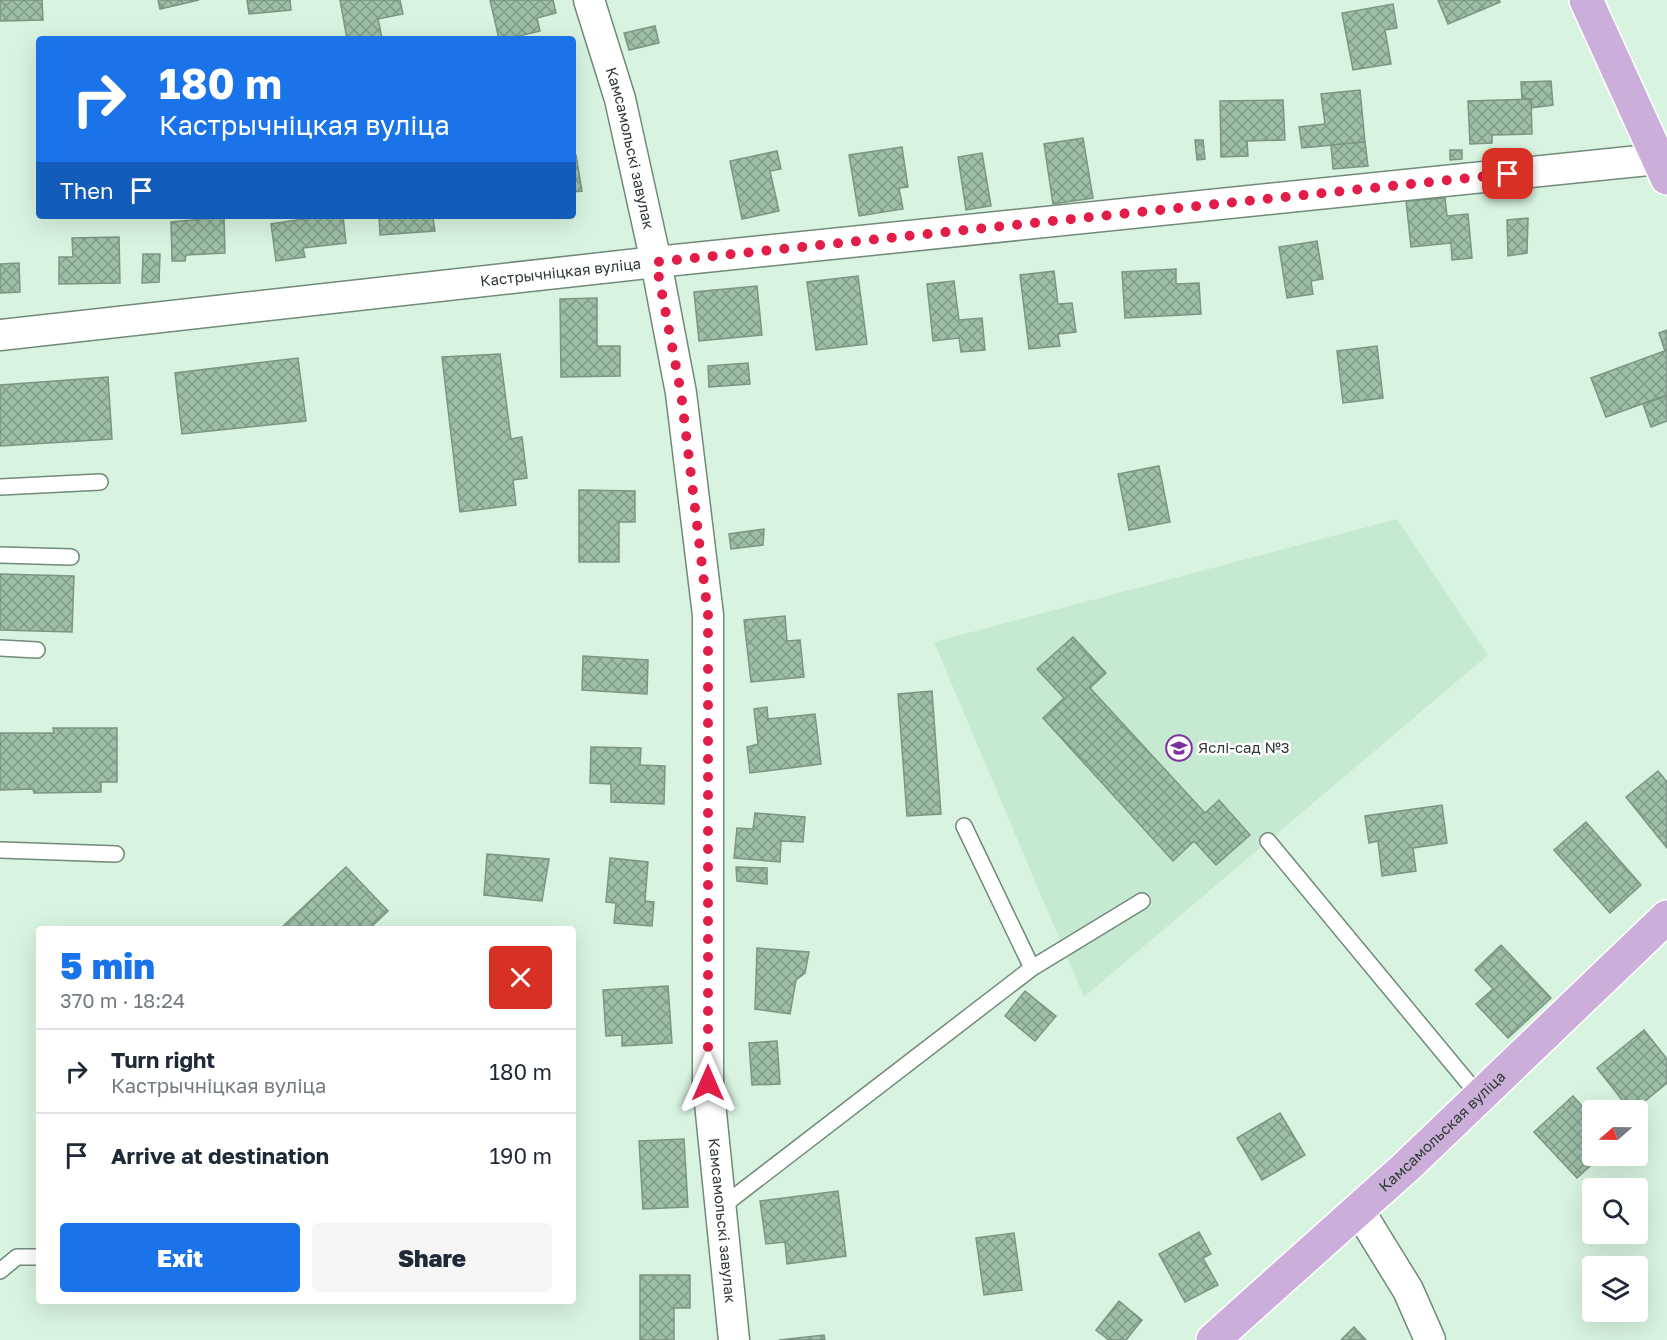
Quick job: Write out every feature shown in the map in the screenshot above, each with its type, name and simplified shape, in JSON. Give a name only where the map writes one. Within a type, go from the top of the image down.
[{"type":"main road","points":[[1586,0],[1662,169]]},
{"type":"main road","name":"Камсамольская вуліца","points":[[1213,1340],[1406,1167],[1667,917]]},
{"type":"street","name":"Камсамольскі завулак","points":[[589,0],[620,99],[656,262],[681,393],[708,615],[708,1083],[734,1340]]},
{"type":"street","name":"Кастрычніцкая вуліца","points":[[0,335],[656,262],[1662,169]]},
{"type":"street","points":[[1358,1209],[1408,1290],[1430,1340]]},
{"type":"lane","points":[[0,487],[100,482]]},
{"type":"lane","points":[[0,555],[71,557]]},
{"type":"lane","points":[[0,648],[37,650]]},
{"type":"lane","points":[[964,826],[1032,968]]},
{"type":"lane","points":[[1268,841],[1480,1097]]},
{"type":"lane","points":[[0,850],[116,854]]},
{"type":"lane","points":[[720,1208],[1032,968],[1142,901]]},
{"type":"lane","points":[[0,1271],[17,1257],[36,1257]]},
{"type":"shaded area","name":"Яслі-сад №3","points":[[1397,519],[1488,655],[1084,997],[934,642]]},
{"type":"building","points":[[0,0],[42,0],[43,20],[0,21]]},
{"type":"building","points":[[158,0],[199,0],[160,9]]},
{"type":"building","points":[[247,0],[290,0],[291,10],[249,14]]},
{"type":"building","points":[[340,0],[400,0],[403,14],[378,19],[382,36],[346,36]]},
{"type":"building","points":[[490,0],[553,0],[556,13],[537,18],[540,31],[519,36],[498,36]]},
{"type":"building","points":[[1438,0],[1499,0],[1500,2],[1448,24]]},
{"type":"building","points":[[1393,4],[1397,28],[1385,30],[1391,64],[1353,70],[1342,13]]},
{"type":"building","points":[[655,26],[659,43],[629,50],[624,33]]},
{"type":"building","points":[[1551,81],[1553,105],[1531,108],[1531,99],[1522,99],[1521,82]]},
{"type":"building","points":[[1360,90],[1365,142],[1302,148],[1299,127],[1325,124],[1321,94]]},
{"type":"building","points":[[1531,99],[1532,134],[1492,135],[1492,143],[1470,144],[1468,101]]},
{"type":"building","points":[[1283,100],[1285,140],[1247,141],[1248,156],[1221,157],[1220,101]]},
{"type":"building","points":[[1083,138],[1093,198],[1053,204],[1044,144]]},
{"type":"building","points":[[1195,140],[1203,140],[1205,159],[1197,160]]},
{"type":"building","points":[[1365,142],[1368,166],[1333,169],[1331,145]]},
{"type":"building","points":[[902,147],[908,187],[899,188],[903,209],[859,216],[849,155]]},
{"type":"building","points":[[1450,150],[1462,150],[1462,159],[1450,160]]},
{"type":"building","points":[[777,151],[781,169],[770,171],[779,211],[742,219],[730,161]]},
{"type":"building","points":[[982,153],[991,206],[966,210],[958,157]]},
{"type":"building","points":[[576,155],[582,191],[576,192]]},
{"type":"building","points":[[1445,198],[1447,216],[1468,214],[1472,258],[1452,260],[1451,243],[1411,247],[1406,201]]},
{"type":"building","points":[[1528,218],[1527,253],[1508,256],[1507,220]]},
{"type":"building","points":[[224,219],[225,253],[186,255],[185,261],[172,261],[171,222]]},
{"type":"building","points":[[304,219],[343,219],[346,243],[303,248],[305,257],[276,261],[271,224]]},
{"type":"building","points":[[379,219],[433,219],[435,231],[380,235]]},
{"type":"building","points":[[119,237],[120,283],[59,284],[59,257],[73,257],[72,238]]},
{"type":"building","points":[[1317,241],[1323,279],[1311,281],[1313,294],[1287,298],[1279,247]]},
{"type":"building","points":[[143,254],[160,254],[159,282],[142,283]]},
{"type":"building","points":[[19,263],[20,292],[0,293],[0,264]]},
{"type":"building","points":[[1176,269],[1176,284],[1199,283],[1201,314],[1125,318],[1122,272]]},
{"type":"building","points":[[1054,271],[1058,304],[1072,303],[1076,332],[1058,334],[1060,346],[1029,349],[1020,275]]},
{"type":"building","points":[[858,276],[867,344],[816,350],[807,282]]},
{"type":"building","points":[[954,281],[959,320],[982,318],[985,350],[961,352],[959,338],[933,341],[927,284]]},
{"type":"building","points":[[757,286],[762,335],[699,341],[694,292]]},
{"type":"building","points":[[597,298],[597,346],[620,346],[620,376],[561,377],[560,299]]},
{"type":"building","points":[[1667,330],[1667,350],[1665,351],[1659,333]]},
{"type":"building","points":[[1377,346],[1383,398],[1343,403],[1337,351]]},
{"type":"building","points":[[1667,350],[1667,395],[1606,417],[1591,378]]},
{"type":"building","points":[[500,354],[511,439],[522,437],[527,478],[513,480],[516,505],[460,512],[442,357]]},
{"type":"building","points":[[298,358],[306,421],[182,434],[175,373]]},
{"type":"building","points":[[748,363],[750,384],[709,387],[708,366]]},
{"type":"building","points":[[108,377],[112,439],[0,446],[0,385]]},
{"type":"building","points":[[1667,396],[1667,421],[1651,427],[1643,404]]},
{"type":"building","points":[[1159,466],[1170,522],[1129,530],[1118,474]]},
{"type":"building","points":[[579,490],[635,491],[635,522],[619,522],[619,562],[579,562]]},
{"type":"building","points":[[764,529],[763,545],[731,549],[729,534]]},
{"type":"building","points":[[0,574],[74,576],[72,632],[0,630]]},
{"type":"building","points":[[785,616],[787,641],[800,640],[804,677],[751,682],[744,620]]},
{"type":"building","points":[[1073,637],[1106,673],[1090,688],[1205,813],[1219,800],[1250,835],[1216,865],[1194,841],[1173,861],[1043,718],[1064,698],[1037,669]]},
{"type":"building","points":[[583,656],[648,660],[647,694],[582,690]]},
{"type":"building","points":[[932,691],[941,814],[907,816],[898,694]]},
{"type":"building","points":[[767,707],[768,719],[815,714],[821,764],[750,773],[747,747],[758,744],[754,709]]},
{"type":"building","points":[[53,728],[117,728],[117,782],[101,782],[101,792],[34,793],[33,789],[0,790],[0,733],[54,733]]},
{"type":"building","points":[[591,747],[641,748],[640,765],[665,766],[664,804],[611,802],[611,784],[590,783]]},
{"type":"building","points":[[1658,771],[1667,782],[1667,848],[1626,797]]},
{"type":"building","points":[[1442,805],[1447,843],[1413,848],[1416,871],[1382,876],[1378,841],[1369,843],[1365,816]]},
{"type":"building","points":[[755,813],[805,817],[803,842],[781,841],[780,862],[734,858],[737,828],[753,829]]},
{"type":"building","points":[[1586,822],[1641,885],[1610,913],[1554,850]]},
{"type":"building","points":[[487,854],[549,859],[542,901],[484,895]]},
{"type":"building","points":[[610,858],[648,862],[645,901],[654,902],[652,926],[614,923],[616,903],[606,902]]},
{"type":"building","points":[[346,867],[388,911],[372,926],[283,926]]},
{"type":"building","points":[[736,867],[767,868],[767,884],[737,881]]},
{"type":"building","points":[[1501,945],[1551,998],[1508,1038],[1476,1004],[1493,989],[1475,970]]},
{"type":"building","points":[[757,948],[809,952],[805,973],[796,980],[790,1014],[755,1009]]},
{"type":"building","points":[[668,986],[672,1043],[622,1046],[622,1035],[606,1036],[603,990]]},
{"type":"building","points":[[1025,991],[1056,1016],[1035,1041],[1005,1016]]},
{"type":"building","points":[[1644,1030],[1667,1059],[1667,1083],[1646,1100],[1622,1100],[1597,1068]]},
{"type":"building","points":[[777,1041],[780,1084],[752,1085],[749,1043]]},
{"type":"building","points":[[1573,1096],[1582,1106],[1582,1166],[1590,1166],[1577,1178],[1534,1132]]},
{"type":"building","points":[[1280,1113],[1305,1155],[1262,1180],[1237,1138]]},
{"type":"building","points":[[684,1139],[688,1207],[643,1209],[639,1141]]},
{"type":"building","points":[[838,1191],[846,1256],[787,1264],[785,1242],[766,1244],[760,1201]]},
{"type":"building","points":[[1199,1232],[1211,1254],[1203,1258],[1218,1285],[1185,1302],[1159,1254]]},
{"type":"building","points":[[1014,1233],[1022,1290],[984,1295],[976,1238]]},
{"type":"building","points":[[640,1275],[690,1275],[690,1308],[674,1308],[674,1340],[640,1340]]},
{"type":"building","points":[[1119,1301],[1142,1320],[1126,1340],[1109,1340],[1096,1330]]},
{"type":"building","points":[[1354,1327],[1366,1340],[1341,1340]]},
{"type":"building","points":[[824,1335],[825,1340],[779,1340]]},
{"type":"place","name":"Яслі-сад №3","points":[[1179,748]]},
{"type":"route","points":[[708,1083],[708,615],[681,393],[656,262],[1508,174]]}]
